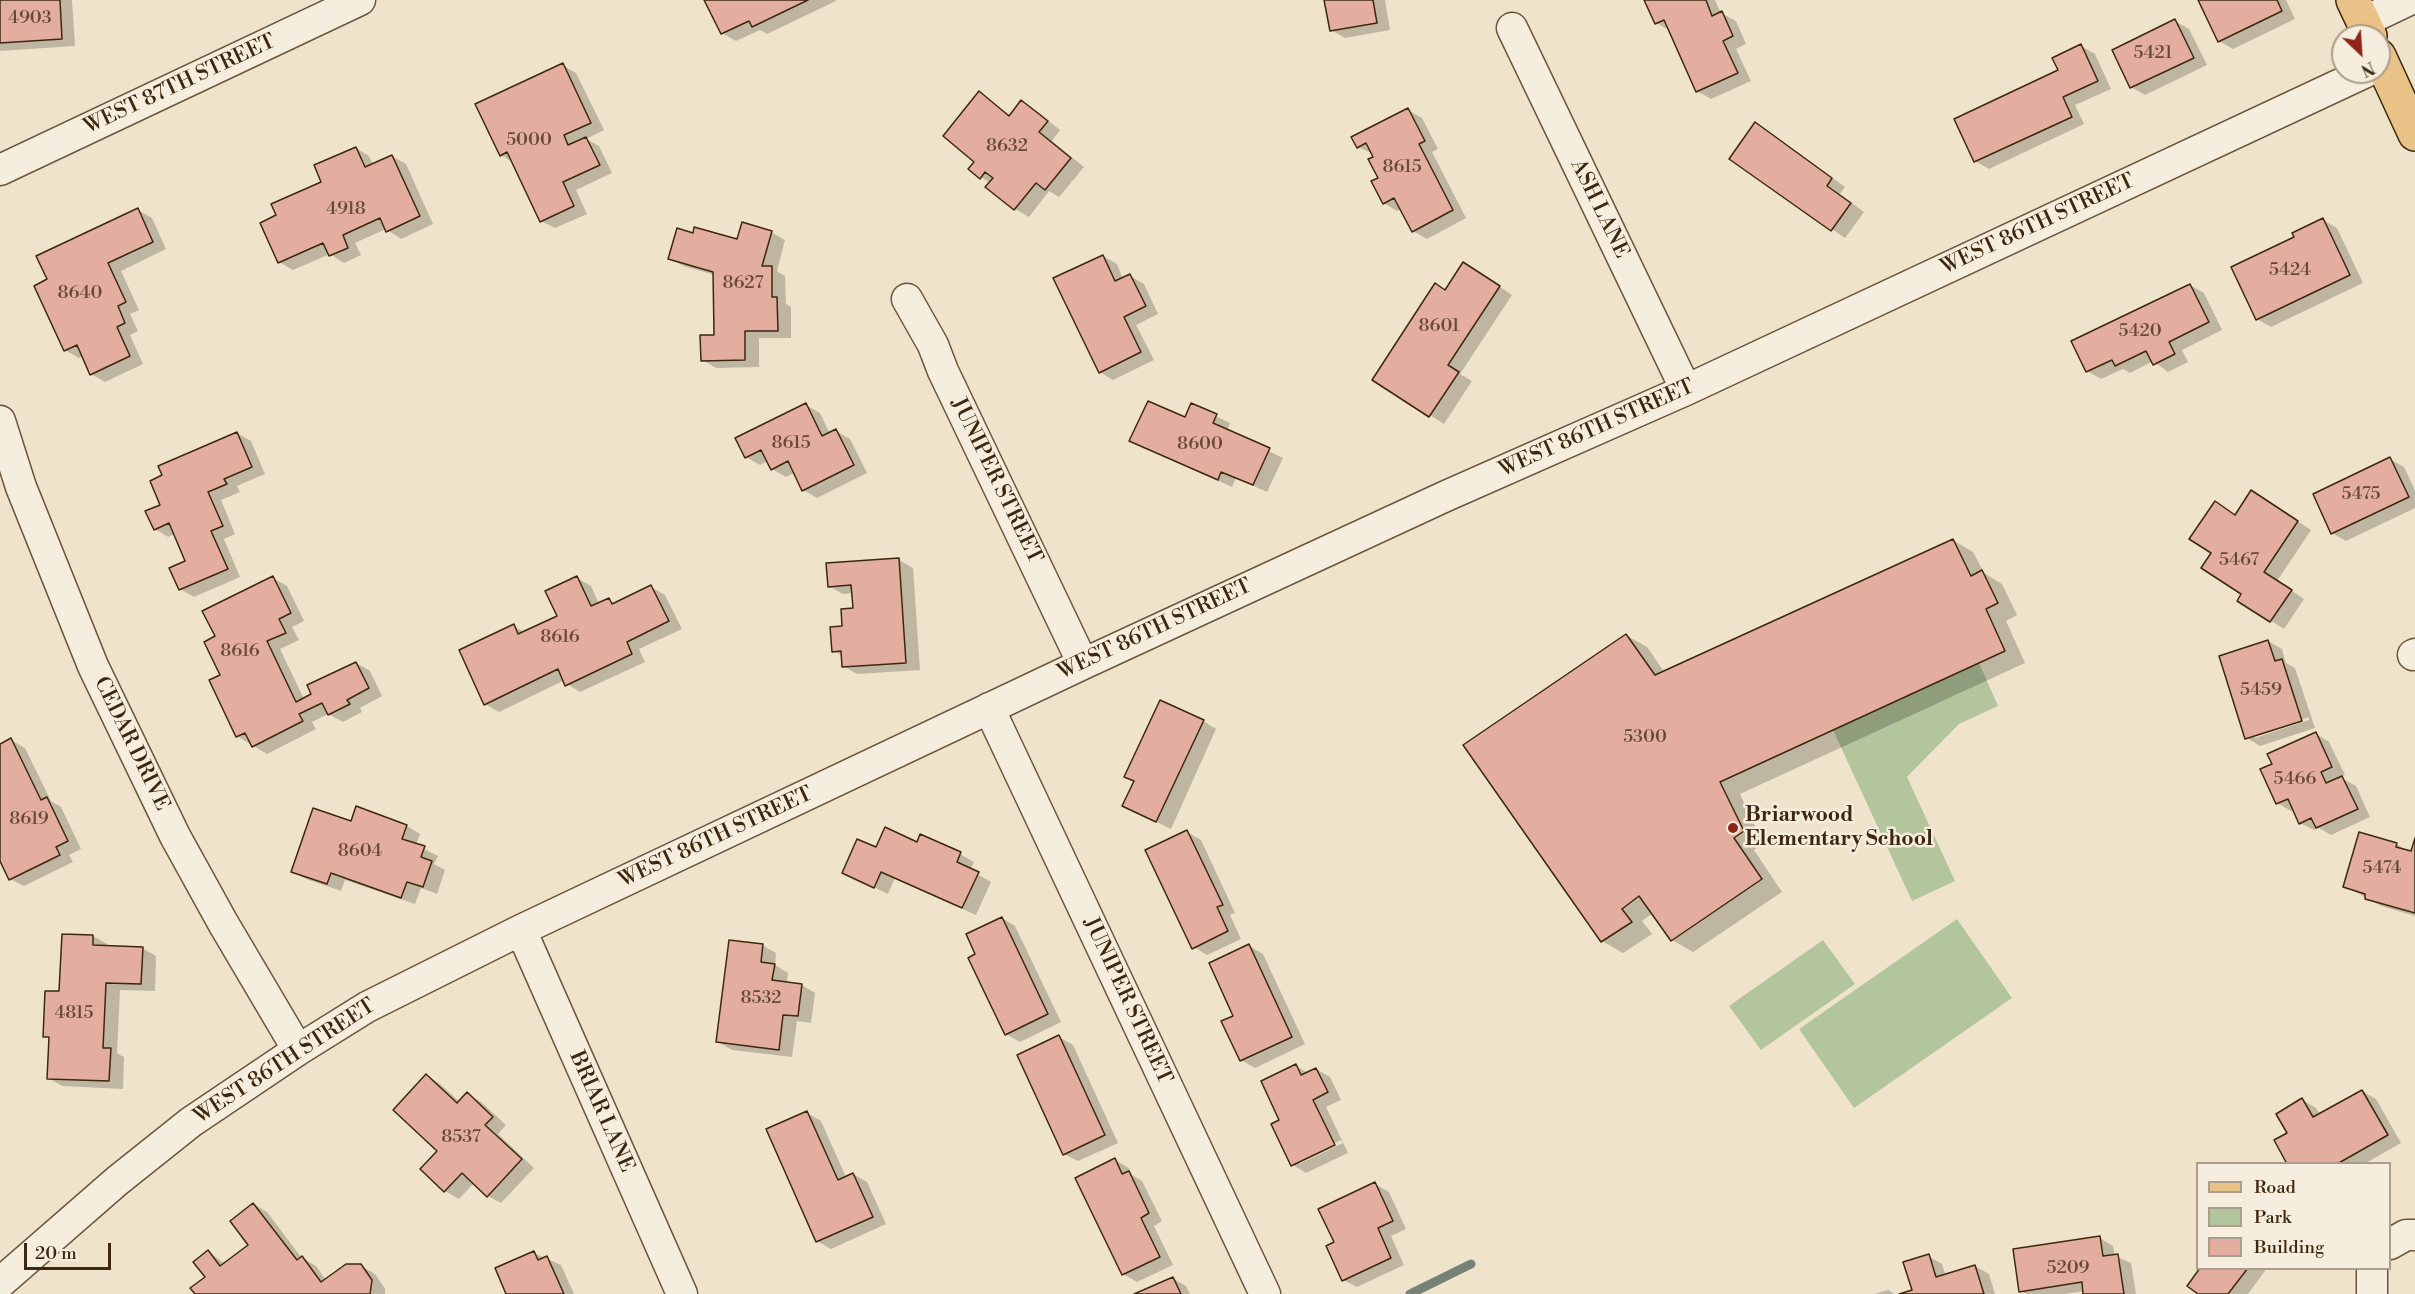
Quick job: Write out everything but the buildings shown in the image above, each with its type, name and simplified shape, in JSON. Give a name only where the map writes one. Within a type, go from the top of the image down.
[{"type":"main road","points":[[2390,84],[2415,134]]},
{"type":"street","name":"WEST 87TH STREET","points":[[0,170],[360,0]]},
{"type":"street","name":"WEST 86TH STREET","points":[[2388,24],[2409,0]]},
{"type":"street","name":"ASH LANE","points":[[1512,28],[1686,390]]},
{"type":"street","name":"WEST 86TH STREET","points":[[0,1283],[117,1181],[191,1122],[298,1050],[368,1007],[521,930],[989,708],[1446,495],[1686,390],[2331,65]]},
{"type":"street","name":"JUNIPER STREET","points":[[907,299],[933,345],[943,371],[1083,664]]},
{"type":"street","name":"CEDAR DRIVE","points":[[0,421],[21,487],[93,666],[175,836],[298,1050]]},
{"type":"street","name":"JUNIPER STREET","points":[[989,708],[1265,1294]]},
{"type":"street","name":"BRIAR LANE","points":[[521,930],[681,1294]]},
{"type":"street","points":[[2391,1243],[2406,1235],[2415,1235]]},
{"type":"street","points":[[2372,1270],[2372,1294]]},
{"type":"green space","points":[[1979,663],[1998,706],[1959,724],[1907,777],[1955,881],[1912,901],[1833,730]]},
{"type":"green space","points":[[1957,919],[2012,998],[1854,1108],[1799,1029]]},
{"type":"green space","points":[[1823,940],[1855,984],[1761,1050],[1729,1006]]},
{"type":"waterway","points":[[1410,1294],[1471,1264]]},
{"type":"place","name":"Briarwood Elementary School","points":[[1733,828]]}]
